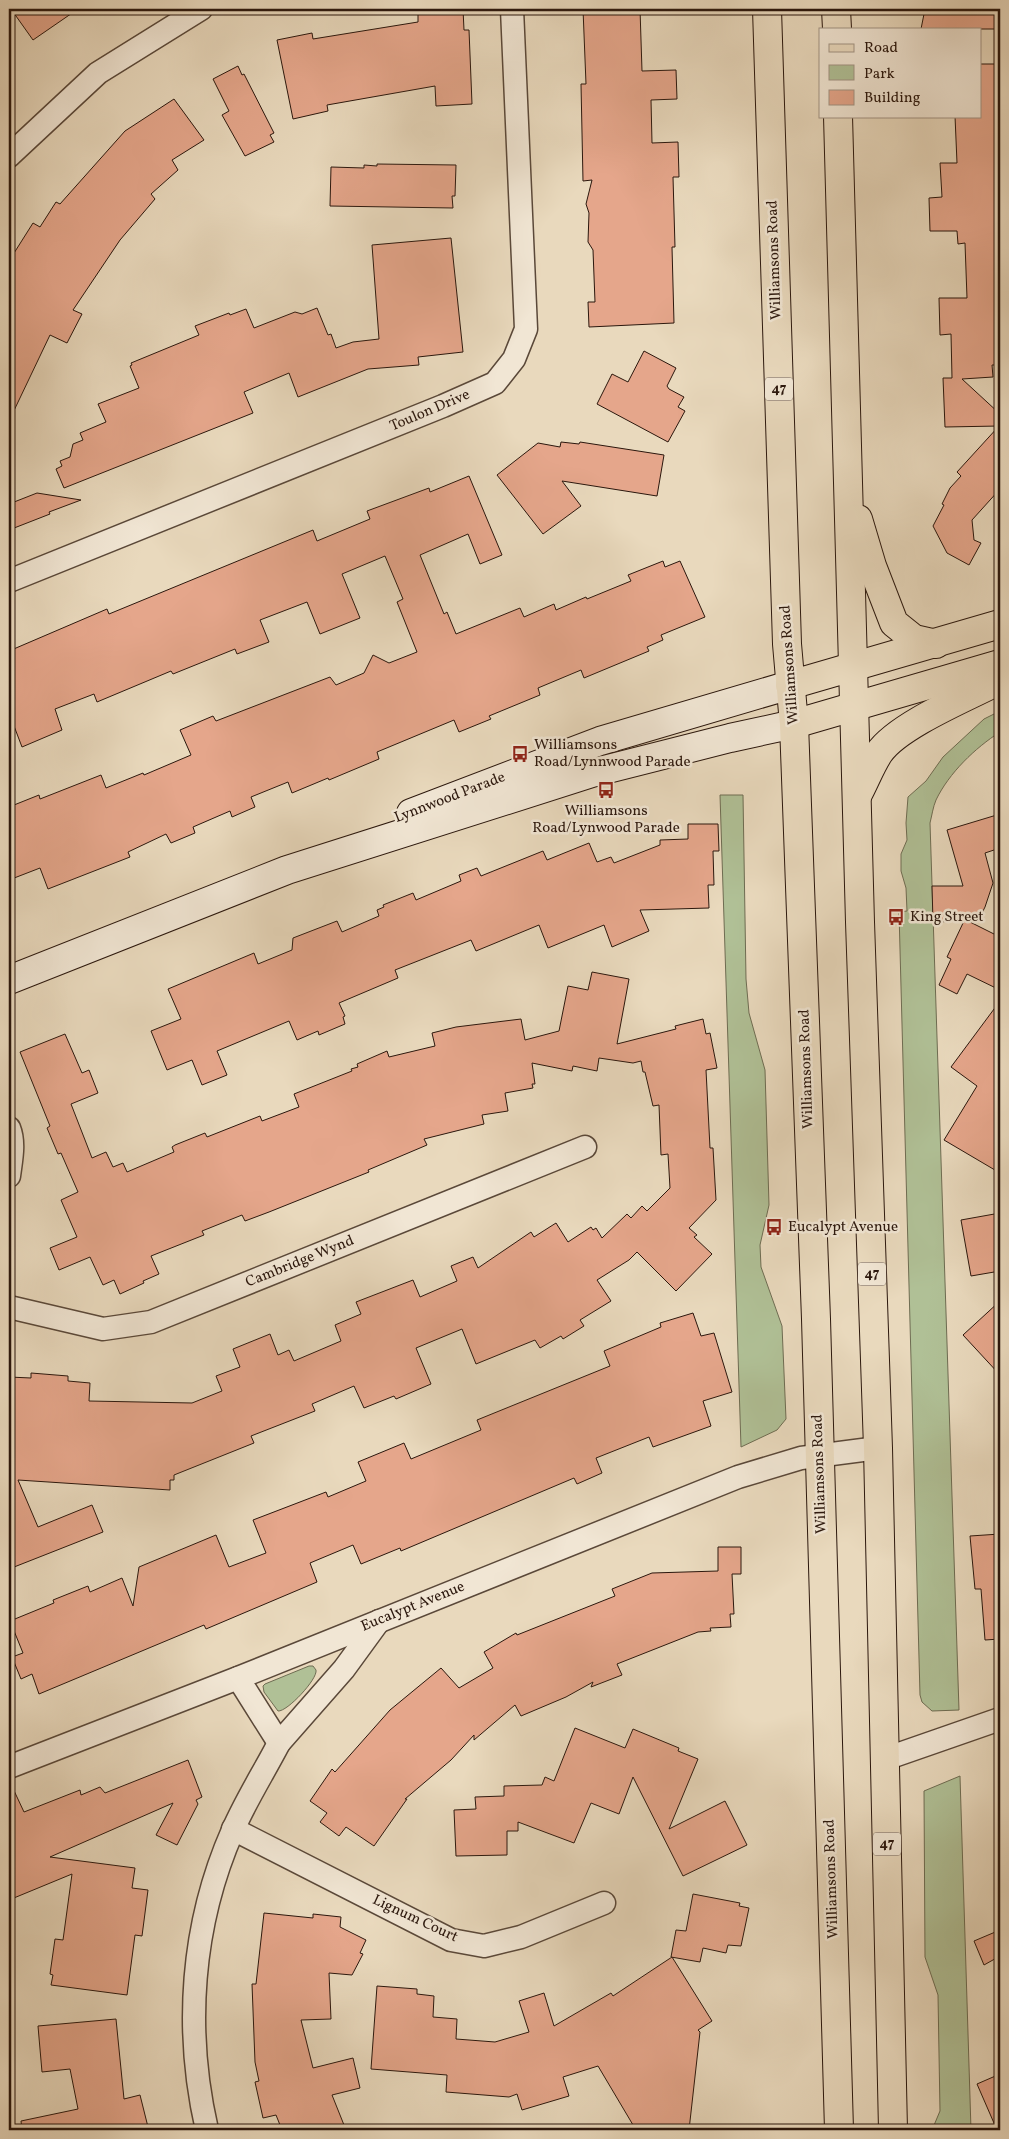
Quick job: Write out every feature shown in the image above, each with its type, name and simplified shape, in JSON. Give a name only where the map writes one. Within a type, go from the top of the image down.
[{"type":"main road","name":"Williamsons Road","points":[[767,9],[786,634],[794,724],[820,1456],[839,2130]]},
{"type":"main road","points":[[836,9],[837,28]]},
{"type":"main road","name":"47","points":[[838,118],[847,482],[878,1448],[893,2130]]},
{"type":"main road","points":[[847,482],[872,566],[894,623],[914,639],[936,644]]},
{"type":"main road","points":[[790,685],[1000,624]]},
{"type":"main road","points":[[794,724],[855,708],[1000,664]]},
{"type":"main road","points":[[857,797],[880,752],[899,734],[918,721],[1000,680]]},
{"type":"main road","name":"Lynnwood Parade","points":[[9,980],[287,870],[391,820],[600,740],[790,685]]},
{"type":"main road","name":"Lynnwood Parade","points":[[287,870],[592,774],[730,738],[794,724]]},
{"type":"street","points":[[9,156],[98,73],[201,9]]},
{"type":"street","name":"Toulon Drive","points":[[9,580],[443,406],[495,383],[514,359],[526,329],[512,9]]},
{"type":"street","points":[[9,1128],[12,1134],[12,1155],[9,1176]]},
{"type":"street","name":"Cambridge Wynd","points":[[9,1307],[104,1329],[152,1322],[585,1147]]},
{"type":"street","name":"Eucalypt Avenue","points":[[10,1762],[238,1678],[738,1477],[801,1458],[878,1448]]},
{"type":"street","points":[[207,2130],[197,2083],[193,2045],[193,2001],[201,1934],[214,1880],[233,1829],[279,1743],[344,1669],[379,1621]]},
{"type":"street","points":[[238,1678],[279,1743]]},
{"type":"street","points":[[885,1759],[1000,1719]]},
{"type":"street","name":"Lignum Court","points":[[233,1829],[451,1940],[484,1946],[521,1937],[604,1903]]},
{"type":"green space","points":[[1000,711],[1000,732],[972,753],[948,780],[936,800],[930,823],[959,1710],[932,1711],[922,1702],[920,1695],[899,912],[907,911],[906,888],[901,871],[901,854],[907,840],[908,797],[926,781],[943,757],[984,719]]},
{"type":"green space","points":[[720,795],[743,795],[746,979],[749,1013],[765,1070],[769,1205],[760,1245],[761,1267],[782,1326],[786,1419],[777,1430],[741,1447]]},
{"type":"green space","points":[[313,1666],[316,1670],[312,1680],[295,1701],[278,1711],[264,1692],[263,1686]]},
{"type":"green space","points":[[960,1776],[971,2130],[932,2130],[940,2111],[938,1995],[925,1957],[924,1791]]},
{"type":"building","points":[[11,9],[78,9],[33,40]]},
{"type":"building","points":[[418,9],[463,9],[464,30],[469,30],[472,104],[436,106],[435,86],[327,105],[328,111],[293,119],[277,40],[312,33],[313,39],[418,22]]},
{"type":"building","points":[[583,9],[640,9],[642,71],[676,70],[677,99],[651,100],[652,143],[678,142],[679,177],[673,177],[675,247],[672,247],[674,323],[589,327],[588,302],[595,302],[593,250],[588,242],[589,213],[586,204],[592,180],[583,181],[581,84],[586,84]]},
{"type":"building","points":[[925,9],[1000,9],[996,29],[921,28]]},
{"type":"building","points":[[982,64],[1000,64],[1000,365],[992,365],[993,377],[962,379],[1000,414],[1000,489],[972,520],[974,540],[981,543],[969,565],[947,553],[933,526],[950,488],[961,476],[957,472],[999,426],[945,427],[943,378],[952,378],[951,334],[940,335],[939,298],[967,298],[965,243],[958,244],[957,231],[930,231],[929,198],[942,197],[940,163],[957,163],[955,118],[982,118]]},
{"type":"building","points":[[238,66],[274,133],[270,135],[274,142],[245,156],[222,115],[229,111],[213,79]]},
{"type":"building","points":[[174,99],[204,140],[172,160],[178,170],[151,194],[155,199],[120,240],[73,310],[82,314],[67,343],[50,335],[9,421],[9,261],[33,223],[40,227],[56,202],[60,204],[125,131]]},
{"type":"building","points":[[377,164],[456,165],[455,196],[452,196],[453,208],[330,206],[331,167],[364,168],[364,165],[377,166]]},
{"type":"building","points":[[451,238],[463,352],[418,357],[419,365],[368,369],[298,397],[289,373],[244,392],[253,413],[64,488],[56,469],[62,466],[60,461],[70,457],[73,444],[83,440],[80,433],[106,422],[98,404],[139,388],[130,366],[132,365],[131,363],[199,335],[195,326],[229,313],[230,315],[246,309],[254,328],[295,312],[302,314],[317,308],[328,335],[331,334],[336,348],[353,342],[379,339],[372,245]]},
{"type":"building","points":[[644,351],[676,368],[667,386],[684,397],[678,407],[685,411],[668,442],[597,404],[612,374],[628,382]]},
{"type":"building","points":[[561,442],[579,444],[580,442],[664,455],[657,496],[562,481],[581,506],[543,534],[497,475],[538,443],[560,447]]},
{"type":"building","points":[[469,476],[502,555],[480,564],[468,534],[420,555],[444,614],[447,612],[456,634],[520,608],[524,617],[554,604],[556,610],[631,581],[628,575],[663,561],[665,567],[680,561],[705,617],[661,635],[663,640],[647,647],[649,651],[584,678],[581,670],[538,688],[540,695],[489,716],[491,719],[459,732],[454,720],[377,752],[379,759],[329,780],[328,778],[292,793],[288,782],[251,797],[255,807],[232,817],[230,811],[193,827],[195,833],[171,843],[166,834],[128,852],[130,857],[48,889],[40,868],[9,880],[9,807],[39,795],[40,799],[101,775],[106,788],[143,773],[144,775],[191,755],[180,730],[213,716],[216,721],[330,677],[336,685],[364,673],[373,655],[389,663],[417,652],[397,602],[403,599],[385,556],[342,574],[360,618],[320,634],[307,602],[260,620],[269,642],[237,654],[235,649],[173,674],[171,671],[97,702],[94,694],[55,709],[62,730],[22,747],[14,726],[9,729],[9,651],[107,609],[109,614],[313,530],[317,541],[370,519],[367,511],[429,488],[430,492]]},
{"type":"building","points":[[37,493],[81,500],[9,530],[9,504]]},
{"type":"building","points":[[1000,814],[1000,848],[985,853],[993,883],[978,921],[968,921],[1000,937],[1000,990],[967,974],[957,994],[939,985],[951,959],[947,957],[964,921],[933,922],[932,886],[963,886],[947,830]]},
{"type":"building","points":[[688,824],[718,824],[719,851],[713,851],[714,885],[708,885],[709,908],[640,910],[649,931],[612,947],[604,925],[548,948],[539,925],[476,951],[471,940],[395,970],[398,978],[339,1003],[345,1016],[343,1017],[345,1024],[319,1035],[318,1031],[297,1040],[289,1021],[217,1051],[227,1075],[202,1085],[192,1060],[167,1070],[151,1031],[181,1019],[168,989],[254,953],[258,964],[292,950],[293,938],[337,921],[342,932],[379,916],[377,910],[384,907],[383,905],[413,893],[416,900],[461,881],[459,875],[477,868],[481,876],[543,851],[547,860],[589,843],[597,862],[611,857],[614,863],[660,845],[660,840],[688,839]]},
{"type":"building","points":[[592,972],[629,979],[617,1044],[676,1029],[675,1026],[703,1019],[706,1034],[710,1033],[717,1068],[706,1070],[710,1148],[713,1148],[716,1200],[689,1228],[697,1235],[694,1237],[712,1254],[676,1291],[637,1252],[629,1260],[597,1280],[611,1301],[580,1320],[584,1326],[563,1339],[561,1336],[540,1348],[535,1340],[476,1364],[462,1329],[416,1348],[431,1384],[396,1399],[394,1396],[364,1408],[354,1386],[312,1404],[315,1411],[251,1436],[254,1443],[174,1475],[174,1480],[170,1480],[170,1490],[18,1480],[38,1527],[92,1505],[103,1532],[9,1569],[9,1377],[31,1378],[31,1373],[68,1376],[68,1381],[90,1383],[89,1401],[192,1403],[222,1391],[216,1376],[240,1367],[233,1349],[270,1334],[278,1355],[289,1350],[294,1361],[341,1341],[335,1325],[361,1314],[356,1302],[413,1280],[420,1297],[457,1281],[451,1266],[473,1257],[478,1268],[531,1232],[534,1237],[556,1223],[568,1242],[591,1227],[593,1230],[596,1228],[602,1238],[627,1214],[631,1218],[642,1206],[647,1211],[670,1188],[668,1154],[661,1155],[659,1105],[653,1106],[641,1061],[633,1063],[599,1058],[597,1071],[573,1066],[572,1071],[532,1063],[535,1084],[532,1084],[533,1088],[505,1093],[508,1111],[482,1115],[484,1124],[424,1139],[427,1145],[368,1170],[369,1172],[269,1212],[245,1221],[242,1215],[202,1231],[204,1235],[151,1256],[159,1274],[120,1294],[114,1280],[103,1285],[90,1257],[59,1270],[50,1248],[77,1237],[61,1200],[78,1192],[61,1153],[58,1154],[47,1128],[50,1126],[20,1052],[65,1034],[82,1073],[89,1070],[98,1093],[71,1104],[92,1158],[106,1152],[113,1167],[123,1163],[127,1172],[174,1152],[172,1147],[175,1145],[205,1133],[207,1137],[260,1116],[262,1121],[299,1107],[294,1094],[352,1071],[351,1069],[358,1067],[357,1064],[387,1051],[389,1057],[435,1046],[432,1033],[456,1027],[521,1019],[525,1040],[559,1031],[568,986],[588,990]]},
{"type":"building","points":[[1000,1001],[1000,1173],[944,1140],[977,1086],[951,1067]]},
{"type":"building","points":[[1000,1213],[1000,1271],[971,1276],[961,1220]]},
{"type":"building","points":[[1000,1301],[1000,1375],[963,1335]]},
{"type":"building","points":[[693,1313],[701,1336],[714,1333],[732,1392],[703,1401],[711,1426],[653,1447],[649,1437],[596,1458],[602,1473],[577,1484],[574,1478],[401,1551],[400,1548],[361,1564],[353,1545],[310,1563],[317,1582],[206,1629],[204,1625],[39,1694],[32,1674],[21,1679],[12,1657],[23,1653],[10,1621],[54,1603],[53,1600],[88,1586],[90,1592],[122,1578],[133,1606],[139,1567],[216,1535],[229,1567],[266,1553],[253,1520],[326,1492],[328,1497],[366,1481],[358,1462],[404,1443],[411,1459],[481,1430],[477,1420],[610,1366],[604,1351],[661,1327],[660,1323]]},
{"type":"building","points":[[1000,1534],[1000,1639],[985,1640],[981,1589],[975,1589],[970,1536]]},
{"type":"building","points":[[718,1547],[741,1547],[741,1574],[732,1574],[734,1614],[730,1614],[731,1627],[710,1628],[711,1631],[698,1632],[617,1664],[622,1675],[591,1687],[593,1682],[566,1697],[521,1716],[515,1705],[474,1740],[474,1735],[451,1760],[405,1799],[407,1799],[374,1846],[346,1827],[339,1836],[320,1822],[327,1813],[310,1801],[332,1769],[335,1772],[390,1710],[441,1668],[459,1688],[493,1668],[484,1652],[516,1633],[517,1635],[615,1596],[612,1589],[652,1573],[718,1571]]},
{"type":"building","points":[[575,1728],[625,1748],[633,1729],[679,1748],[678,1751],[698,1759],[669,1829],[725,1801],[747,1845],[683,1876],[633,1777],[619,1814],[591,1803],[574,1843],[518,1822],[518,1831],[507,1831],[507,1855],[456,1856],[454,1810],[476,1809],[475,1797],[504,1796],[504,1786],[542,1785],[545,1777],[554,1781]]},
{"type":"building","points":[[188,1760],[202,1797],[196,1800],[198,1804],[177,1845],[156,1835],[173,1803],[50,1857],[135,1868],[132,1888],[148,1890],[142,1936],[135,1935],[127,1995],[51,1985],[53,1975],[50,1974],[55,1939],[63,1940],[72,1874],[9,1900],[9,1780],[24,1812],[80,1790],[81,1795],[100,1787],[105,1793]]},
{"type":"building","points":[[693,1894],[740,1903],[739,1906],[749,1908],[741,1946],[728,1945],[726,1953],[703,1948],[700,1962],[671,1957],[676,1930],[686,1931]]},
{"type":"building","points":[[264,1913],[313,1918],[313,1914],[341,1917],[340,1927],[366,1940],[360,1953],[363,1954],[352,1975],[329,1973],[331,2019],[301,2020],[313,2068],[353,2058],[360,2088],[332,2095],[346,2130],[282,2130],[276,2115],[263,2118],[255,2082],[259,2081],[255,2062],[252,1984],[256,1984]]},
{"type":"building","points":[[1000,1930],[1000,1956],[984,1965],[974,1941]]},
{"type":"building","points":[[672,1957],[712,2021],[698,2030],[700,2032],[689,2130],[636,2130],[598,2066],[563,2077],[569,2096],[522,2110],[517,2094],[509,2097],[446,2092],[447,2075],[371,2069],[377,1986],[417,1989],[417,1994],[434,1996],[433,2017],[457,2019],[456,2039],[495,2042],[529,2032],[519,2001],[544,1993],[554,2026],[611,1993],[613,1996]]},
{"type":"building","points":[[116,2019],[124,2099],[140,2095],[148,2127],[134,2130],[22,2130],[21,2121],[78,2109],[70,2069],[42,2072],[38,2026]]},
{"type":"building","points":[[1000,2074],[1000,2130],[997,2130],[977,2084]]},
{"type":"place","name":"Williamsons Road/Lynnwood Parade","points":[[520,754]]},
{"type":"place","name":"Williamsons Road/Lynwood Parade","points":[[606,790]]},
{"type":"place","name":"King Street","points":[[896,917]]},
{"type":"place","name":"Eucalypt Avenue","points":[[774,1227]]}]
